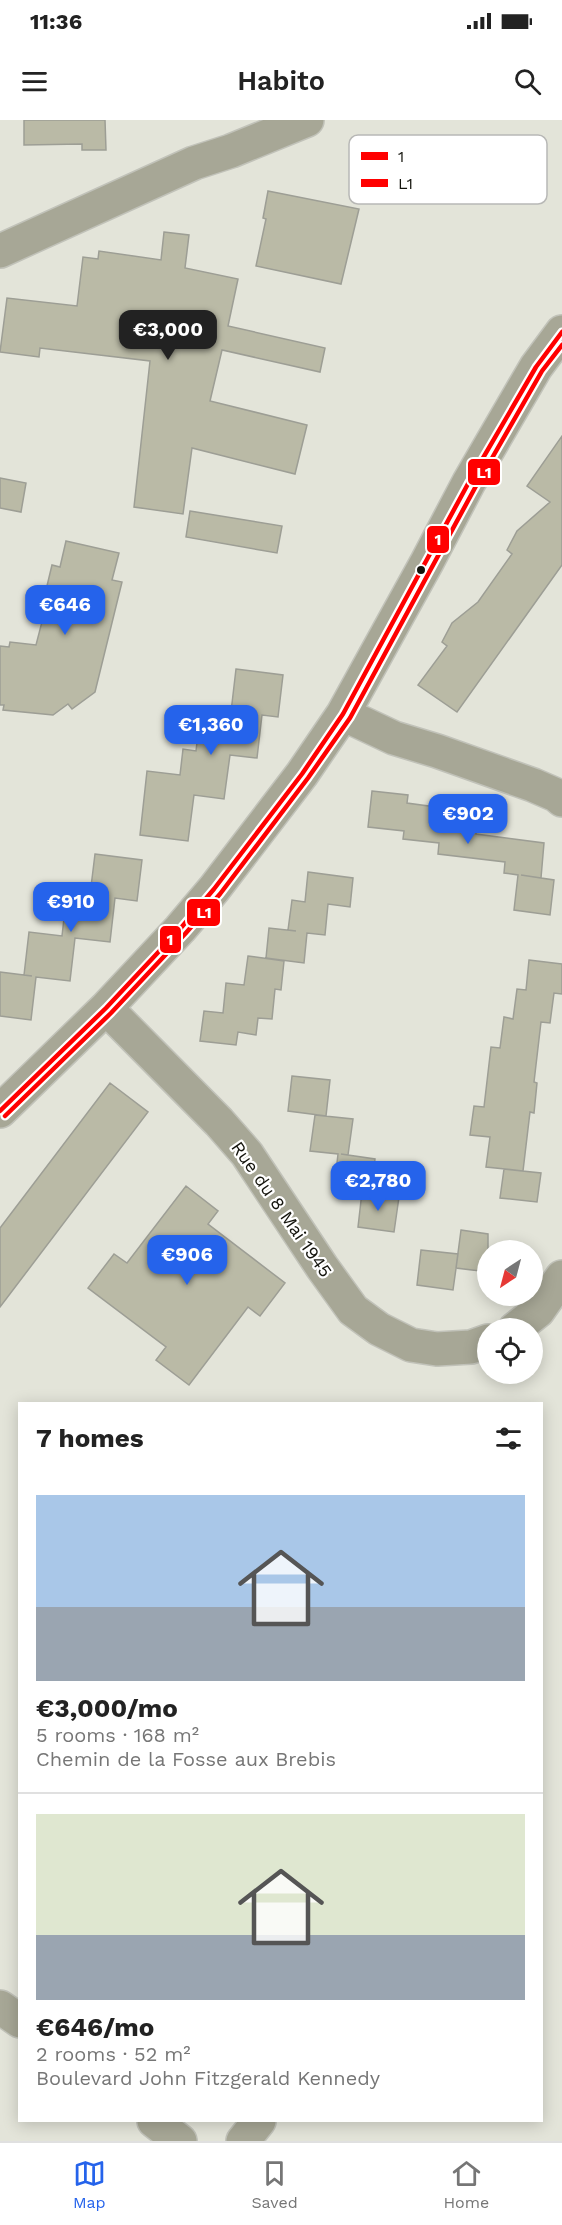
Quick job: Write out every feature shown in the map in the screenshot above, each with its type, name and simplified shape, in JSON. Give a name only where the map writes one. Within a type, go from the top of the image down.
[{"type":"street","points":[[0,251],[194,163],[231,151],[307,120]]},
{"type":"street","points":[[0,1111],[106,1008],[214,889],[302,774],[343,714],[486,453],[536,367],[562,332]]},
{"type":"street","points":[[343,714],[394,738],[533,785],[562,800]]},
{"type":"street","name":"Rue du 8 Mai 1945","points":[[106,1008],[248,1154],[321,1267],[353,1310],[379,1329],[411,1345],[438,1349],[477,1345]]},
{"type":"street","points":[[529,1318],[538,1311],[562,1277]]},
{"type":"street","points":[[0,2007],[18,2020]]},
{"type":"street","points":[[155,2122],[180,2141]]},
{"type":"street","points":[[243,2141],[258,2122]]},
{"type":"building","points":[[24,120],[105,120],[106,150],[82,150],[82,144],[24,145]]},
{"type":"building","points":[[268,191],[359,209],[341,284],[256,266],[266,219],[263,218]]},
{"type":"building","points":[[164,232],[189,235],[185,268],[238,279],[228,326],[325,348],[320,372],[222,350],[210,401],[307,425],[295,474],[192,448],[183,514],[134,507],[150,361],[40,348],[39,357],[0,352],[7,298],[77,306],[83,257],[98,259],[99,251],[161,260]]},
{"type":"building","points":[[562,436],[562,565],[457,712],[418,685],[447,646],[442,642],[452,623],[478,602],[512,554],[507,550],[517,531],[550,502],[527,486]]},
{"type":"building","points":[[0,478],[26,483],[21,512],[0,508]]},
{"type":"building","points":[[190,511],[282,526],[277,553],[186,537]]},
{"type":"building","points":[[66,541],[119,553],[112,580],[122,582],[95,692],[72,709],[68,704],[53,715],[3,710],[4,705],[0,705],[0,646],[9,647],[10,642],[36,645],[50,591],[46,590],[52,565],[60,567]]},
{"type":"building","points":[[236,669],[283,675],[278,717],[262,715],[257,758],[230,755],[224,799],[194,795],[188,841],[140,835],[147,771],[180,775],[183,749],[196,751],[201,708],[231,712]]},
{"type":"building","points":[[372,791],[408,795],[407,803],[443,808],[442,817],[478,821],[476,834],[544,843],[541,878],[521,875],[554,880],[550,915],[514,910],[518,875],[504,873],[505,862],[438,854],[439,843],[403,839],[404,831],[368,827]]},
{"type":"building","points":[[95,854],[142,860],[137,901],[115,898],[110,942],[75,938],[70,981],[36,977],[31,1020],[0,1016],[0,972],[24,975],[29,932],[62,936],[67,892],[90,895]]},
{"type":"building","points":[[308,872],[353,878],[350,907],[328,904],[325,935],[307,933],[304,963],[266,958],[269,928],[296,931],[288,930],[292,900],[305,902]]},
{"type":"building","points":[[248,956],[284,961],[281,990],[275,989],[272,1019],[258,1018],[256,1035],[238,1032],[236,1045],[200,1041],[204,1011],[223,1013],[226,983],[244,985]]},
{"type":"building","points":[[529,960],[562,964],[562,994],[554,993],[550,1023],[541,1022],[534,1082],[537,1083],[534,1113],[530,1112],[523,1171],[486,1167],[490,1137],[470,1135],[474,1106],[484,1107],[491,1047],[500,1048],[504,1017],[513,1019],[517,989],[526,990]]},
{"type":"building","points":[[292,1076],[330,1080],[326,1116],[288,1111]]},
{"type":"building","points":[[110,1083],[148,1112],[0,1307],[0,1228]]},
{"type":"building","points":[[315,1115],[353,1119],[348,1155],[341,1154],[375,1159],[371,1193],[334,1189],[338,1154],[310,1151]]},
{"type":"building","points":[[504,1169],[541,1173],[537,1202],[500,1198]]},
{"type":"building","points":[[186,1186],[218,1211],[208,1224],[285,1283],[260,1316],[248,1307],[189,1385],[156,1360],[166,1347],[88,1288],[114,1254],[127,1263]]},
{"type":"building","points":[[362,1192],[399,1197],[394,1232],[358,1227]]},
{"type":"building","points":[[461,1230],[488,1234],[488,1240],[477,1240],[477,1271],[456,1268]]},
{"type":"building","points":[[421,1250],[458,1254],[453,1290],[417,1285]]},
{"type":"transit line","name":"1","points":[[0,1111],[106,1008],[180,929],[214,889],[302,774],[343,714],[469,482],[536,367],[562,332]]},
{"type":"transit line","name":"L1","points":[[5,1116],[111,1013],[185,934],[220,894],[308,778],[350,718],[476,486],[542,371],[562,345]]}]
